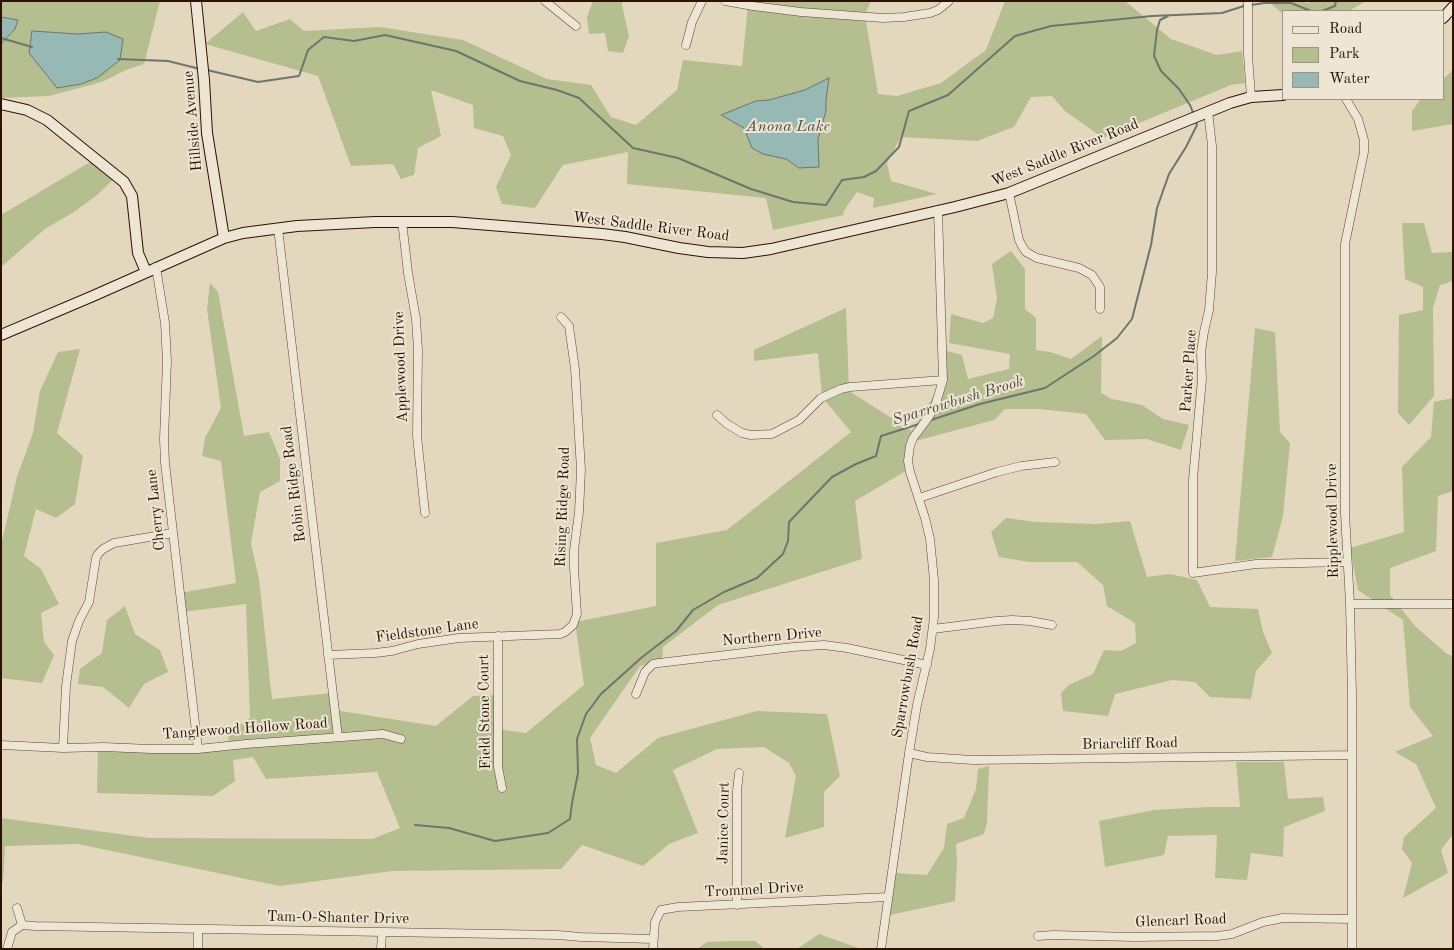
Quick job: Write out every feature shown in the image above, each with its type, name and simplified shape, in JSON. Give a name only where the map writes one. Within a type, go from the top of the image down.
[{"type":"street","name":"Hillside Avenue","points":[[196,1],[203,64],[207,133],[224,238]]},
{"type":"street","points":[[545,1],[576,26]]},
{"type":"street","points":[[686,45],[692,22],[702,1]]},
{"type":"street","points":[[725,1],[801,12],[883,18],[930,13],[938,10],[949,1]]},
{"type":"street","points":[[1248,1],[1251,97]]},
{"type":"street","points":[[1444,17],[1453,7]]},
{"type":"street","name":"West Saddle River Road","points":[[1,335],[224,238],[278,228],[402,221],[465,222],[586,232],[626,237],[690,250],[720,253],[743,253],[771,249],[1009,193],[1237,101],[1251,97],[1282,95]]},
{"type":"street","name":"Ripplewood Drive","points":[[1347,100],[1358,119],[1364,140],[1364,152],[1345,244],[1344,513],[1350,604],[1352,695],[1352,949]]},
{"type":"street","points":[[1,104],[27,110],[47,120],[118,176],[127,186],[132,196],[138,253],[146,272]]},
{"type":"street","name":"Parker Place","points":[[1199,115],[1212,146],[1212,272],[1209,310],[1201,352],[1201,396],[1193,478],[1193,573],[1256,564],[1346,562]]},
{"type":"street","points":[[1009,193],[1019,240],[1026,252],[1037,258],[1079,268],[1092,276],[1100,287],[1100,309]]},
{"type":"street","name":"Sparrowbush Road","points":[[881,949],[909,752],[932,629],[934,602],[933,559],[925,518],[908,461],[913,438],[928,418],[936,403],[943,380],[938,210]]},
{"type":"street","name":"Applewood Drive","points":[[402,221],[416,319],[418,350],[417,436],[425,513]]},
{"type":"street","name":"Robin Ridge Road","points":[[278,228],[338,737]]},
{"type":"street","name":"Cherry Lane","points":[[156,267],[165,323],[167,361],[165,455],[198,749]]},
{"type":"street","name":"Rising Ridge Road","points":[[560,634],[566,632],[573,625],[577,614],[574,568],[581,470],[576,368],[569,326],[561,317]]},
{"type":"street","points":[[717,415],[742,433],[751,435],[772,434],[799,420],[821,398],[841,389],[943,380]]},
{"type":"street","points":[[919,498],[1005,470],[1055,462]]},
{"type":"street","points":[[63,748],[66,686],[72,641],[78,621],[89,602],[98,554],[114,543],[173,533]]},
{"type":"street","points":[[1350,604],[1453,604]]},
{"type":"street","points":[[932,629],[1012,620],[1052,625]]},
{"type":"street","name":"Fieldstone Lane","points":[[328,655],[375,653],[459,638],[560,634]]},
{"type":"street","name":"Field Stone Court","points":[[498,636],[498,767],[502,788]]},
{"type":"street","name":"Northern Drive","points":[[636,694],[645,672],[653,664],[659,662],[793,647],[824,645],[926,664]]},
{"type":"street","name":"Tanglewood Hollow Road","points":[[1,745],[63,748],[198,749],[383,734],[401,739]]},
{"type":"street","name":"Briarcliff Road","points":[[909,752],[927,757],[973,760],[1352,755]]},
{"type":"street","name":"Janice Court","points":[[736,904],[737,791],[739,773]]},
{"type":"street","name":"Trommel Drive","points":[[653,949],[655,922],[661,910],[678,907],[888,897]]},
{"type":"street","points":[[8,949],[12,932],[22,924],[17,908]]},
{"type":"street","name":"Glencarl Road","points":[[1038,936],[1218,936],[1232,934],[1277,918],[1352,919]]},
{"type":"street","name":"Tam-O-Shanter Drive","points":[[22,924],[35,926],[558,935],[653,939]]},
{"type":"street","points":[[198,929],[198,949]]},
{"type":"street","points":[[381,949],[382,932]]},
{"type":"green space","points":[[1,1],[160,1],[144,64],[126,70],[102,82],[49,96],[1,98]]},
{"type":"green space","points":[[593,1],[623,1],[622,5],[629,36],[623,53],[608,51],[605,33],[589,34],[587,17]]},
{"type":"green space","points":[[753,1],[871,1],[865,15],[878,94],[897,96],[941,83],[986,50],[1005,1],[1125,1],[1171,39],[1217,55],[1242,51],[1245,83],[1231,85],[1103,138],[1065,111],[1052,96],[1031,97],[1014,127],[977,141],[901,137],[887,163],[891,181],[937,194],[873,208],[874,198],[857,192],[843,212],[844,215],[773,230],[766,198],[627,184],[628,152],[563,165],[535,208],[502,204],[496,187],[511,155],[503,136],[474,128],[473,105],[431,90],[441,136],[418,148],[414,175],[401,179],[393,164],[351,166],[318,76],[205,44],[243,12],[256,31],[290,19],[304,31],[380,27],[463,40],[547,79],[591,85],[611,117],[636,125],[677,90],[683,60],[742,66],[748,4]]},
{"type":"green space","points":[[1268,1],[1299,1],[1308,3],[1313,1],[1366,1],[1351,10],[1282,10],[1282,13]]},
{"type":"green space","points":[[1453,70],[1453,124],[1412,131],[1412,111],[1420,100],[1444,100],[1444,78]]},
{"type":"green space","points":[[90,162],[117,176],[97,195],[74,212],[45,229],[1,267],[1,215]]},
{"type":"green space","points":[[1402,223],[1424,223],[1432,253],[1453,252],[1453,281],[1440,285],[1433,308],[1434,396],[1409,425],[1398,413],[1399,315],[1423,310],[1423,287],[1405,279]]},
{"type":"green space","points":[[1011,251],[1025,269],[1025,309],[1036,318],[1036,350],[1050,352],[1071,359],[1102,336],[1101,393],[1112,399],[1142,405],[1163,419],[1189,425],[1181,450],[1147,439],[1105,440],[1086,414],[1039,409],[1005,409],[994,420],[908,443],[909,469],[855,501],[862,559],[718,605],[663,647],[662,661],[640,666],[590,738],[596,765],[616,773],[658,738],[757,711],[827,714],[840,776],[824,792],[824,827],[785,838],[796,776],[789,763],[764,747],[717,749],[673,770],[698,833],[669,844],[643,866],[582,845],[561,869],[392,871],[280,886],[78,844],[5,846],[3,882],[1,882],[1,818],[149,838],[372,839],[400,828],[377,772],[266,779],[253,757],[233,760],[235,781],[213,796],[97,793],[98,748],[229,744],[228,733],[250,718],[246,604],[182,612],[180,593],[236,583],[221,461],[202,456],[205,438],[221,408],[207,309],[210,283],[218,292],[244,436],[269,432],[280,459],[280,481],[260,492],[251,543],[259,579],[272,699],[332,693],[334,710],[436,726],[473,696],[498,695],[497,729],[526,733],[584,685],[575,622],[656,606],[656,543],[727,530],[851,432],[822,397],[818,353],[754,361],[754,350],[846,308],[849,391],[912,431],[945,378],[943,350],[962,355],[968,379],[1009,369],[1010,354],[949,343],[951,314],[983,323],[993,318],[997,299],[992,264]]},
{"type":"green space","points":[[1255,328],[1275,332],[1280,432],[1290,443],[1283,516],[1272,557],[1235,561]]},
{"type":"green space","points":[[80,349],[57,433],[83,456],[75,504],[56,518],[36,509],[24,556],[41,569],[59,604],[41,613],[44,642],[54,655],[42,683],[1,678],[1,545],[17,477],[33,433],[40,391],[58,352]]},
{"type":"green space","points":[[1453,398],[1453,491],[1438,496],[1436,551],[1390,568],[1390,595],[1416,627],[1453,657],[1453,834],[1441,850],[1448,873],[1403,898],[1412,863],[1402,849],[1404,837],[1436,808],[1416,764],[1395,752],[1433,736],[1410,707],[1403,620],[1358,590],[1350,548],[1404,532],[1402,467],[1431,437],[1434,402]]},
{"type":"green space","points":[[1006,518],[1036,522],[1096,524],[1130,521],[1147,577],[1170,574],[1197,580],[1210,607],[1258,609],[1263,632],[1272,653],[1256,671],[1251,699],[1210,697],[1195,682],[1172,680],[1115,694],[1108,716],[1063,711],[1061,693],[1069,685],[1093,674],[1104,650],[1121,651],[1136,643],[1135,623],[1107,606],[1103,585],[1077,562],[1029,562],[999,557],[991,532]]},
{"type":"green space","points":[[125,606],[135,634],[160,650],[168,672],[144,684],[129,708],[103,687],[78,684],[80,669],[102,653],[107,620]]},
{"type":"green space","points":[[1236,762],[1284,762],[1288,799],[1323,797],[1325,811],[1284,827],[1283,857],[1251,853],[1247,880],[1215,878],[1217,835],[1168,836],[1164,855],[1105,867],[1099,821],[1154,810],[1240,807]]},
{"type":"green space","points":[[989,766],[987,822],[984,834],[956,844],[955,901],[890,915],[896,873],[927,875],[944,848],[947,824],[964,818],[976,789],[978,769]]},
{"type":"green space","points":[[819,934],[861,949],[797,949]]},
{"type":"green space","points":[[755,941],[765,949],[697,949],[707,942]]},
{"type":"water","points":[[1,17],[18,20],[15,29],[1,44]]},
{"type":"water","points":[[32,31],[78,34],[106,32],[123,39],[120,60],[97,78],[81,84],[57,88],[29,53]]},
{"type":"water","name":"Anona Lake","points":[[829,78],[826,111],[818,139],[819,167],[799,168],[786,159],[763,154],[752,148],[744,128],[721,115],[756,101],[769,100],[805,90]]},
{"type":"waterway","points":[[1325,10],[1335,6],[1336,1]]},
{"type":"waterway","points":[[1251,5],[1291,3],[1308,10]]},
{"type":"waterway","points":[[207,70],[258,82],[299,76],[308,50],[324,37],[354,41],[385,35],[456,51],[520,81],[557,90],[579,98],[633,148],[678,158],[751,189],[793,202],[826,205],[842,180],[864,177],[876,171],[899,147],[909,111],[948,95],[1015,36],[1051,26],[1152,16],[1222,13],[1247,5]]},
{"type":"waterway","name":"Sparrowbush Brook","points":[[1168,16],[1160,20],[1154,56],[1161,71],[1179,89],[1190,105],[1194,115]]},
{"type":"waterway","points":[[1,38],[32,47]]},
{"type":"waterway","points":[[118,59],[168,61],[200,69]]},
{"type":"waterway","name":"Sparrowbush Brook","points":[[931,420],[980,404],[1045,388],[1094,356],[1117,338],[1132,319],[1151,245],[1157,208],[1169,174],[1186,147],[1197,125],[1196,122]]},
{"type":"waterway","name":"Sparrowbush Brook","points":[[415,825],[449,828],[495,841],[548,833],[570,819],[578,773],[577,739],[586,714],[601,694],[641,658],[676,631],[693,610],[724,592],[757,578],[783,554],[788,541],[789,522],[832,477],[876,456],[881,436],[919,424]]}]
